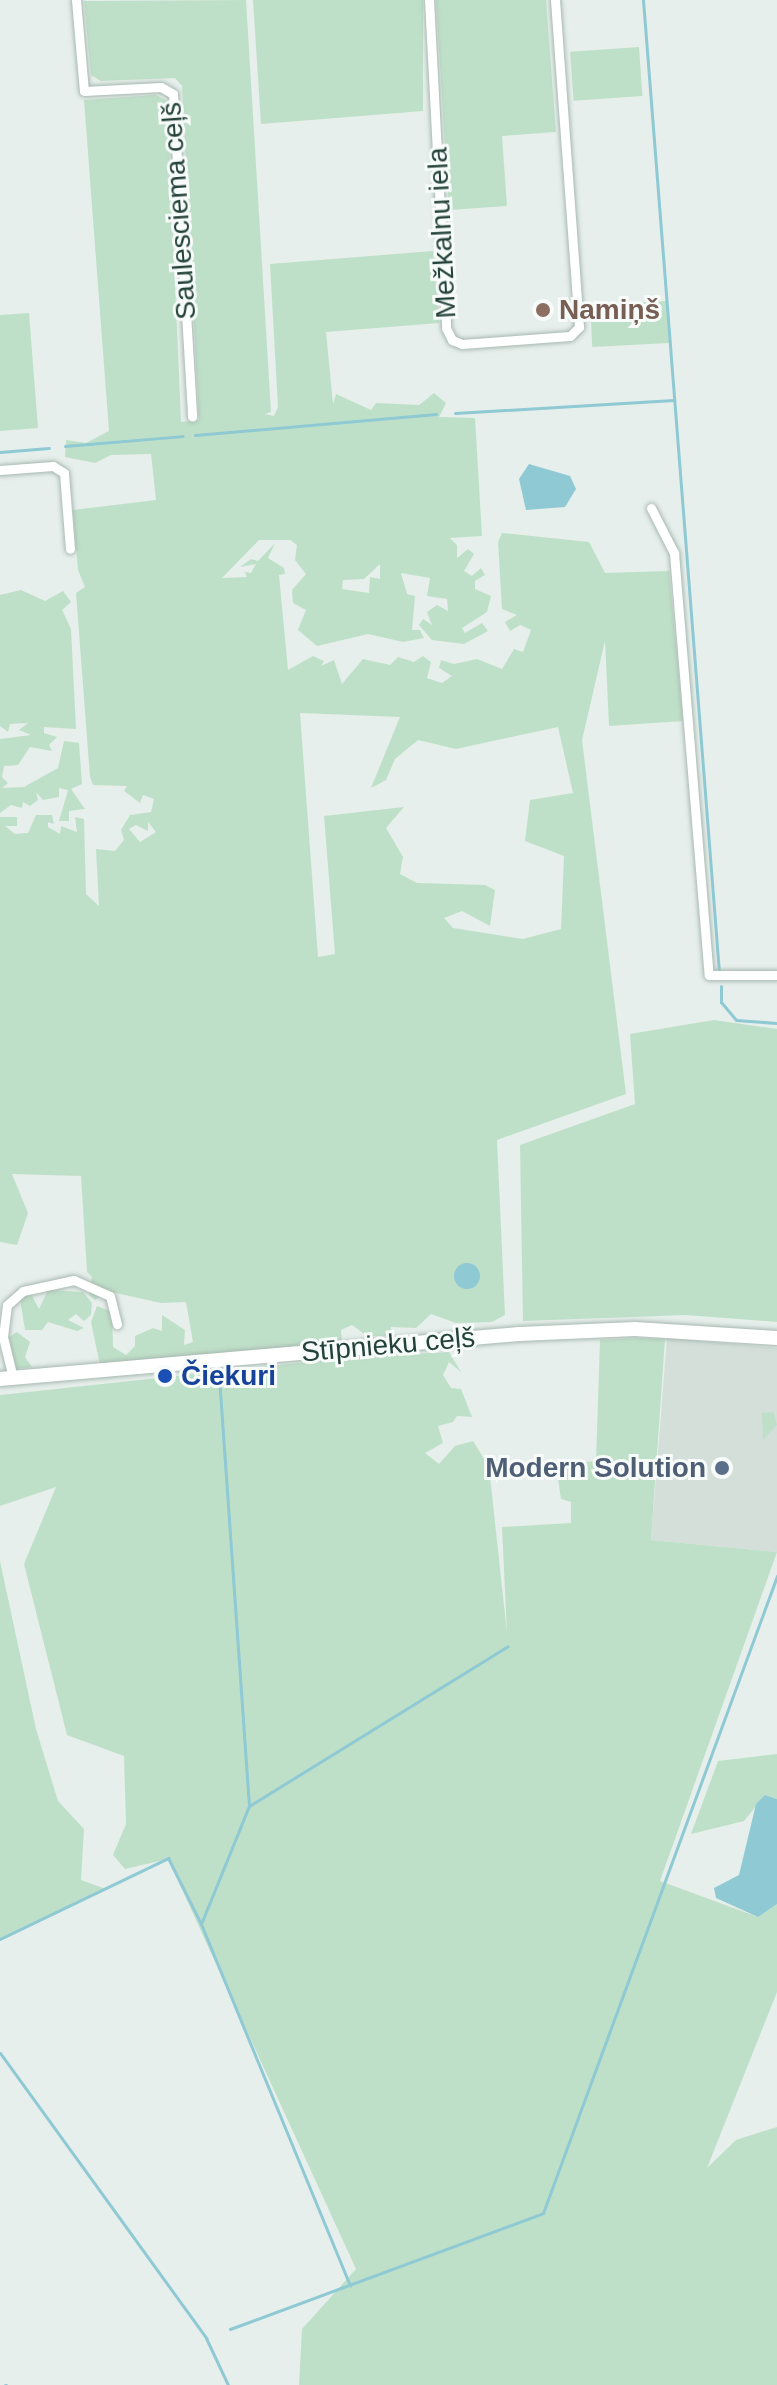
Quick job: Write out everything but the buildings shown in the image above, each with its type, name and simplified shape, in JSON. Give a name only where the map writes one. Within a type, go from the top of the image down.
[{"type":"main road","name":"Stīpnieku ceļš","points":[[6,1378],[519,1334],[635,1329],[777,1338]]},
{"type":"street","name":"Saulesciema ceļš","points":[[76,0],[84,91],[161,87],[173,94],[192,416]]},
{"type":"street","name":"Mežkalnu iela","points":[[429,0],[446,328],[452,340],[462,344],[570,336],[579,327],[555,0]]},
{"type":"street","points":[[0,470],[53,466],[64,473],[70,549]]},
{"type":"street","points":[[651,508],[674,553],[709,975],[777,975]]},
{"type":"street","points":[[6,1378],[3,1337],[7,1305],[23,1291],[74,1280],[110,1296],[117,1324]]},
{"type":"shaded area","points":[[667,1338],[777,1348],[777,1552],[651,1540]]},
{"type":"green space","points":[[246,0],[271,412],[265,414],[274,416],[278,407],[270,264],[433,251],[439,323],[326,332],[333,404],[336,394],[371,410],[376,403],[419,405],[434,393],[446,403],[439,417],[475,418],[482,536],[450,538],[457,545],[457,558],[468,549],[474,554],[464,571],[472,576],[481,568],[485,575],[475,581],[475,589],[491,596],[487,612],[462,628],[465,633],[482,623],[488,631],[464,644],[432,640],[419,625],[423,619],[432,625],[427,612],[437,605],[448,611],[447,599],[427,596],[430,578],[401,573],[407,594],[415,596],[412,630],[420,630],[424,638],[403,642],[368,634],[317,646],[298,630],[306,610],[293,603],[292,590],[306,574],[295,560],[297,545],[290,540],[259,540],[222,578],[247,577],[245,572],[251,573],[256,564],[240,567],[251,559],[258,561],[275,543],[268,558],[284,568],[285,574],[279,575],[288,670],[313,656],[324,661],[321,666],[334,660],[342,684],[363,659],[390,665],[398,657],[414,662],[423,656],[431,662],[427,678],[442,683],[452,676],[439,668],[441,660],[454,664],[477,659],[502,669],[514,649],[523,652],[531,630],[520,625],[510,631],[505,622],[517,615],[502,609],[498,542],[502,533],[589,542],[605,573],[669,571],[683,721],[609,726],[605,641],[582,740],[626,1094],[497,1140],[505,1315],[492,1322],[456,1323],[431,1314],[416,1328],[391,1327],[391,1336],[367,1336],[352,1325],[341,1330],[342,1341],[335,1343],[100,1365],[91,1322],[97,1306],[112,1312],[113,1347],[126,1355],[135,1346],[135,1336],[153,1328],[162,1331],[162,1315],[185,1330],[184,1345],[193,1342],[186,1302],[161,1303],[107,1291],[95,1300],[89,1295],[92,1277],[87,1272],[81,1176],[12,1174],[28,1213],[17,1245],[0,1242],[0,817],[17,817],[17,826],[5,826],[15,834],[28,833],[36,815],[52,815],[54,824],[48,822],[48,827],[60,834],[61,826],[77,832],[75,817],[84,819],[86,894],[99,906],[96,849],[115,851],[124,840],[121,830],[130,815],[151,812],[154,799],[143,795],[140,803],[124,791],[127,786],[93,785],[90,777],[76,593],[85,587],[78,570],[73,510],[156,500],[151,454],[111,455],[95,463],[65,457],[66,440],[86,443],[109,431],[84,100],[156,95],[167,101],[181,422],[199,420],[182,86],[175,78],[101,81],[91,75],[84,1]],"holes":[[[380,564],[380,579],[370,577],[369,593],[342,589],[343,580],[364,579]],[[300,713],[400,717],[371,788],[386,780],[395,759],[418,740],[456,749],[558,727],[573,793],[530,800],[525,841],[564,856],[561,929],[523,939],[453,928],[444,918],[462,911],[490,926],[495,890],[485,885],[417,883],[400,874],[403,857],[386,828],[404,807],[324,816],[335,954],[318,957]],[[148,822],[156,832],[140,842],[129,829],[136,825],[148,831]]]},
{"type":"green space","points":[[253,0],[423,0],[423,111],[261,124]]},
{"type":"green space","points":[[436,0],[546,0],[556,132],[502,136],[507,206],[449,210]]},
{"type":"green space","points":[[639,47],[642,96],[574,101],[570,52]]},
{"type":"green space","points":[[667,301],[669,343],[592,347],[590,305]]},
{"type":"green space","points":[[29,313],[38,428],[0,431],[0,315]]},
{"type":"green space","points":[[21,590],[45,601],[63,591],[71,602],[62,610],[71,629],[76,729],[44,727],[44,733],[57,737],[49,745],[52,751],[30,747],[18,765],[4,766],[2,777],[8,783],[2,788],[24,787],[58,768],[64,741],[79,743],[82,784],[71,789],[85,809],[69,811],[69,821],[59,821],[68,790],[59,788],[59,797],[43,800],[36,792],[38,800],[30,806],[23,802],[22,808],[11,805],[0,813],[0,739],[31,735],[19,730],[28,723],[10,724],[8,732],[0,726],[0,595]]},
{"type":"green space","points":[[714,1020],[777,1029],[777,1322],[686,1315],[523,1321],[520,1145],[635,1104],[630,1034]]},
{"type":"green space","points":[[48,1290],[83,1292],[92,1303],[91,1315],[84,1321],[76,1314],[68,1320],[84,1328],[77,1331],[48,1322],[42,1330],[25,1330],[20,1299],[30,1292],[39,1309]]},
{"type":"green space","points":[[17,1332],[30,1342],[25,1357],[32,1367],[16,1369],[9,1337]]},
{"type":"green space","points":[[665,1339],[651,1540],[777,1552],[660,1881],[758,1917],[777,1904],[777,1992],[707,2168],[736,2140],[777,2127],[777,2385],[299,2385],[302,2329],[356,2269],[168,1859],[125,1869],[113,1855],[126,1824],[124,1756],[67,1735],[24,1564],[56,1487],[0,1506],[0,1395],[346,1358],[449,1352],[461,1372],[449,1362],[443,1375],[451,1388],[461,1389],[472,1417],[457,1416],[453,1422],[438,1426],[443,1443],[425,1453],[439,1464],[455,1446],[473,1441],[489,1467],[507,1633],[502,1527],[571,1523],[571,1502],[561,1499],[556,1465],[596,1461],[600,1340]]},
{"type":"green space","points":[[774,1412],[777,1425],[763,1440],[762,1413]]},
{"type":"green space","points":[[0,1561],[36,1729],[58,1801],[84,1829],[81,1880],[106,1889],[0,1939]]},
{"type":"green space","points":[[777,1754],[777,1799],[765,1795],[744,1821],[691,1834],[718,1761]]},
{"type":"water","points":[[529,464],[570,476],[576,489],[565,507],[526,510],[519,479]]},
{"type":"water","points":[[467,1263],[476,1267],[480,1276],[476,1285],[467,1289],[458,1285],[454,1276],[458,1267]]},
{"type":"water","points":[[765,1795],[777,1799],[777,1904],[758,1917],[716,1898],[714,1888],[739,1875],[756,1804]]},
{"type":"waterway","points":[[643,0],[719,973]]},
{"type":"waterway","points":[[455,413],[674,400]]},
{"type":"waterway","points":[[195,435],[436,414]]},
{"type":"waterway","points":[[65,446],[183,436]]},
{"type":"waterway","points":[[0,452],[49,448]]},
{"type":"waterway","points":[[721,986],[721,1002],[736,1020],[777,1023]]},
{"type":"waterway","points":[[201,1924],[249,1806],[219,1379]]},
{"type":"waterway","points":[[230,2329],[543,2213],[777,1576]]},
{"type":"waterway","points":[[249,1806],[508,1646]]},
{"type":"waterway","points":[[0,1939],[168,1858],[201,1924],[350,2285]]},
{"type":"waterway","points":[[0,2053],[206,2338],[228,2385]]},
{"type":"place","name":"Namiņš","points":[[543,310]]},
{"type":"place","name":"Čiekuri","points":[[165,1376]]},
{"type":"place","name":"Modern Solution","points":[[722,1468]]}]
